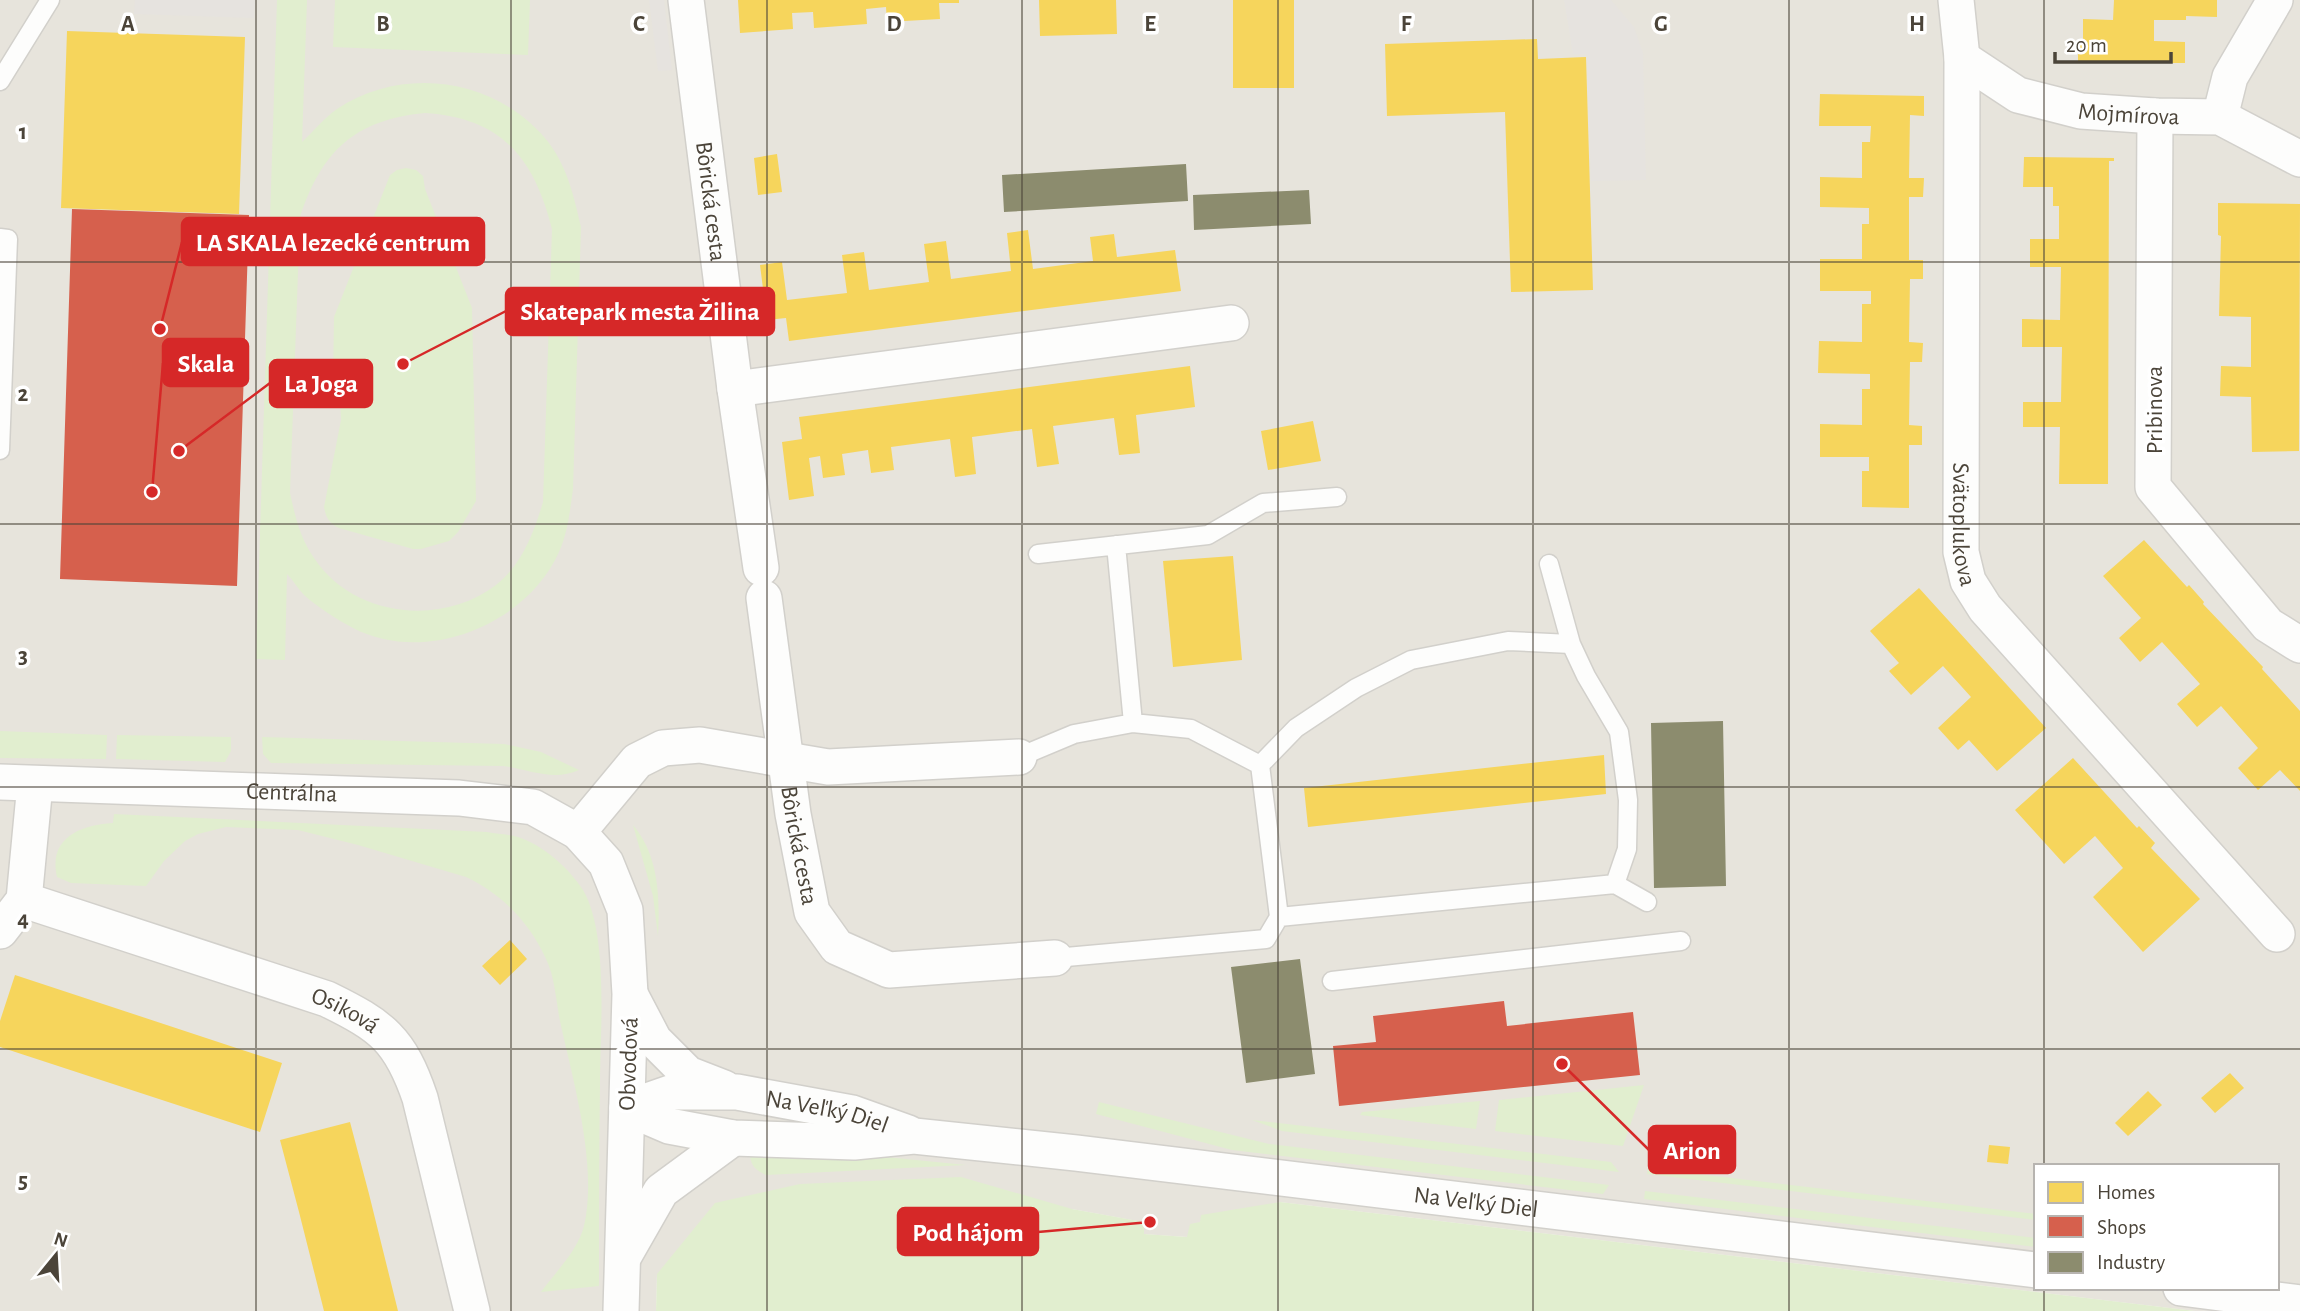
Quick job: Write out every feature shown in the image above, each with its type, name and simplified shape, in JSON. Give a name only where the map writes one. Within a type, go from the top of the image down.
[{"type":"street","name":"Bôrická cesta","points":[[686,0],[785,759],[812,912],[837,947],[889,970],[1055,958]]},
{"type":"street","name":"Svätoplukova","points":[[1956,0],[1962,58],[1961,552],[1968,581],[1985,608],[2277,934]]},
{"type":"street","points":[[2220,117],[2230,77],[2275,0]]},
{"type":"street","name":"Mojmírova","points":[[1962,58],[2018,95],[2081,111],[2220,117],[2300,159]]},
{"type":"street","name":"Pribinova","points":[[2155,116],[2154,487],[2268,625],[2300,645]]},
{"type":"street","points":[[735,389],[1231,323]]},
{"type":"street","points":[[578,832],[636,761],[663,748],[700,745],[828,767],[1019,757]]},
{"type":"street","name":"Centrálna","points":[[0,782],[459,798],[534,807],[578,832]]},
{"type":"street","points":[[0,931],[24,900],[34,784]]},
{"type":"street","name":"Obvodová","points":[[578,832],[606,863],[625,910],[630,994],[621,1311]]},
{"type":"street","name":"Osiková","points":[[24,900],[327,999],[359,1015],[392,1040],[410,1069],[420,1098],[472,1311]]},
{"type":"street","name":"Na Veľký Diel","points":[[630,994],[654,1040],[688,1074],[737,1092],[852,1113],[914,1136]]},
{"type":"street","name":"Na Veľký Diel","points":[[627,1108],[673,1092],[737,1092]]},
{"type":"street","name":"Na Veľký Diel","points":[[627,1108],[669,1126],[733,1138],[854,1142],[914,1136],[1076,1153],[2034,1270]]},
{"type":"street","points":[[622,1260],[661,1191],[733,1138]]},
{"type":"street","points":[[2197,1290],[2300,1303]]},
{"type":"lane","points":[[0,81],[50,0]]},
{"type":"lane","points":[[0,238],[8,239],[0,450]]},
{"type":"lane","points":[[1038,554],[1208,535],[1263,503],[1337,496]]},
{"type":"lane","points":[[1116,545],[1133,723]]},
{"type":"lane","points":[[1549,564],[1571,644],[1586,676],[1619,732],[1628,800],[1627,849],[1615,884]]},
{"type":"lane","points":[[1260,765],[1296,727],[1356,688],[1411,660],[1508,641],[1571,644]]},
{"type":"lane","points":[[1019,757],[1074,734],[1133,723],[1191,729],[1260,765]]},
{"type":"lane","points":[[1055,958],[1266,939],[1279,917],[1260,765]]},
{"type":"lane","points":[[1279,917],[1615,884],[1647,902]]},
{"type":"lane","points":[[1332,981],[1681,941]]},
{"type":"shaded area","points":[[0,0],[2300,0],[2300,1311],[2195,1311],[1280,1202],[1200,1222],[1188,1237],[1143,1234],[1143,1222],[1072,1209],[657,1274],[656,1311],[0,1311]]},
{"type":"shaded area","points":[[135,0],[255,0],[254,18],[134,14]]},
{"type":"shaded area","points":[[649,0],[664,0],[672,70],[658,71]]},
{"type":"shaded area","points":[[1564,0],[1611,0],[1634,27],[1643,53],[1646,180],[1591,181],[1587,54],[1573,54]]},
{"type":"green space","points":[[277,0],[307,0],[302,142],[337,109],[364,95],[392,86],[421,83],[450,85],[478,92],[504,104],[528,121],[549,143],[561,163],[573,194],[581,227],[573,489],[567,529],[559,552],[544,577],[524,600],[499,618],[442,640],[411,642],[381,639],[353,628],[321,609],[304,595],[287,574],[285,660],[256,659]],"holes":[[[425,113],[475,123],[511,146],[535,182],[552,229],[543,502],[520,558],[496,585],[474,598],[450,607],[399,609],[374,604],[351,593],[331,578],[309,550],[294,510],[290,493],[300,217],[309,194],[330,157],[360,132],[400,117]]]},
{"type":"green space","points":[[335,0],[530,0],[528,55],[333,47]]},
{"type":"green space","points":[[406,168],[416,170],[423,176],[425,189],[472,308],[476,501],[458,532],[449,541],[421,549],[339,528],[328,520],[324,507],[341,420],[340,398],[333,381],[334,317],[390,175]]},
{"type":"green space","points":[[0,731],[107,735],[106,759],[0,758]]},
{"type":"green space","points":[[117,735],[231,737],[231,751],[225,762],[116,759]]},
{"type":"green space","points":[[262,737],[504,744],[541,752],[579,770],[550,775],[503,766],[271,763],[263,754]]},
{"type":"green space","points":[[114,814],[487,832],[527,841],[546,851],[563,866],[583,890],[591,909],[600,957],[599,1286],[541,1292],[571,1252],[584,1226],[588,1202],[586,1150],[555,990],[546,959],[532,933],[503,901],[466,877],[298,830],[226,827],[198,834],[185,841],[164,861],[146,886],[71,883],[57,877],[55,864],[62,843],[78,831],[113,823]]},
{"type":"green space","points":[[633,825],[642,837],[653,863],[658,892],[658,936],[653,896]]},
{"type":"green space","points":[[1644,1085],[1623,1146],[1495,1131],[1499,1100]]},
{"type":"green space","points":[[1480,1101],[1476,1129],[1360,1115],[1362,1112]]},
{"type":"green space","points":[[1099,1102],[1269,1144],[1609,1185],[1603,1194],[1232,1150],[1096,1114]]},
{"type":"green space","points":[[1252,1120],[1611,1162],[1619,1172],[1282,1131]]},
{"type":"green space","points":[[806,1149],[966,1165],[766,1175],[754,1167],[750,1157],[750,1153]]},
{"type":"green space","points":[[1648,1168],[2034,1214],[2034,1220],[1647,1174]]},
{"type":"green space","points":[[961,1177],[1072,1209],[1144,1222],[1144,1234],[1187,1237],[1190,1224],[1200,1222],[1201,1215],[1280,1202],[2195,1311],[656,1311],[657,1274],[715,1203],[800,1184]]},
{"type":"green space","points":[[1645,1191],[2034,1238],[2034,1247],[1644,1199]]},
{"type":"building: Homes","points":[[738,0],[959,0],[959,3],[939,3],[940,19],[887,22],[886,7],[866,9],[867,24],[814,28],[813,12],[792,13],[793,29],[740,33]]},
{"type":"building: Homes","points":[[1039,0],[1116,0],[1117,34],[1040,36]]},
{"type":"building: Homes","points":[[1233,0],[1294,0],[1294,88],[1233,88]]},
{"type":"building: Homes","points":[[2114,0],[2217,0],[2217,17],[2186,16],[2186,20],[2154,20],[2154,41],[2185,42],[2185,63],[2078,63],[2078,44],[2083,44],[2083,19],[2113,20]]},
{"type":"building: Homes","points":[[67,31],[245,37],[239,214],[61,208]]},
{"type":"building: Homes","points":[[1537,39],[1538,59],[1586,57],[1593,290],[1511,292],[1505,112],[1387,116],[1385,44]]},
{"type":"building: Homes","points":[[1820,94],[1924,96],[1924,116],[1910,115],[1909,178],[1924,178],[1923,197],[1909,197],[1909,260],[1923,260],[1923,279],[1910,279],[1909,342],[1923,343],[1922,362],[1910,362],[1909,425],[1922,426],[1922,445],[1909,445],[1909,508],[1862,507],[1862,471],[1869,471],[1869,457],[1820,457],[1820,424],[1862,425],[1862,389],[1870,389],[1870,374],[1818,373],[1819,341],[1862,342],[1862,304],[1871,304],[1871,291],[1820,291],[1820,259],[1862,259],[1862,224],[1869,224],[1869,208],[1820,207],[1820,177],[1862,178],[1862,142],[1870,142],[1871,126],[1819,126]]},
{"type":"building: Homes","points":[[777,154],[782,192],[758,195],[754,158]]},
{"type":"building: Homes","points":[[2024,157],[2114,158],[2114,161],[2109,161],[2108,484],[2059,484],[2060,427],[2023,427],[2023,402],[2061,402],[2062,347],[2022,347],[2022,319],[2060,320],[2061,267],[2030,267],[2030,239],[2059,239],[2059,206],[2053,206],[2053,187],[2023,187]]},
{"type":"building: Homes","points":[[2218,203],[2300,204],[2299,451],[2252,452],[2251,397],[2220,396],[2221,366],[2251,367],[2251,317],[2219,316],[2221,236],[2218,235]]},
{"type":"building: Homes","points":[[1028,230],[1033,269],[1093,261],[1090,237],[1114,234],[1117,257],[1175,250],[1181,291],[789,341],[786,318],[767,320],[760,265],[782,262],[787,300],[847,293],[842,255],[864,252],[869,290],[929,282],[924,244],[946,241],[951,279],[1011,271],[1007,233]]},
{"type":"building: Homes","points":[[1190,366],[1195,407],[1136,415],[1140,453],[1119,455],[1114,418],[1053,426],[1059,464],[1037,467],[1032,429],[972,437],[976,474],[955,477],[950,439],[891,447],[894,470],[871,473],[868,450],[842,454],[845,475],[823,478],[820,456],[809,458],[814,496],[789,500],[782,442],[802,439],[799,417]]},
{"type":"building: Homes","points":[[1313,421],[1321,461],[1268,470],[1261,431]]},
{"type":"building: Homes","points":[[2144,540],[2187,587],[2189,585],[2300,711],[2300,791],[2280,770],[2258,790],[2238,768],[2258,748],[2221,706],[2197,727],[2177,704],[2200,684],[2162,642],[2140,662],[2119,638],[2141,618],[2103,576]]},
{"type":"building: Homes","points":[[1233,556],[1242,660],[1173,667],[1163,561]]},
{"type":"building: Homes","points":[[1919,588],[2046,728],[1997,771],[1969,740],[1958,750],[1938,728],[1971,697],[1943,666],[1911,695],[1889,671],[1899,663],[1870,631]]},
{"type":"building: Homes","points":[[1604,755],[1606,794],[1308,827],[1304,788]]},
{"type":"building: Homes","points":[[2073,758],[2137,828],[2139,826],[2155,843],[2151,848],[2200,899],[2143,952],[2093,897],[2123,868],[2095,836],[2064,864],[2015,810]]},
{"type":"building: Homes","points":[[510,940],[527,959],[500,985],[482,966]]},
{"type":"building: Homes","points":[[15,975],[282,1063],[260,1132],[0,1047],[0,1021]]},
{"type":"building: Homes","points":[[2230,1073],[2244,1088],[2215,1113],[2201,1098]]},
{"type":"building: Homes","points":[[2148,1091],[2162,1105],[2128,1136],[2115,1123]]},
{"type":"building: Homes","points":[[350,1122],[398,1311],[324,1311],[280,1140]]},
{"type":"building: Homes","points":[[1989,1145],[2010,1147],[2008,1164],[1987,1162]]},
{"type":"building: Shops","points":[[72,209],[249,215],[237,586],[60,579]]},
{"type":"building: Shops","points":[[1504,1001],[1507,1026],[1633,1012],[1640,1075],[1339,1106],[1333,1046],[1376,1042],[1373,1016]]},
{"type":"building: Industry","points":[[1186,164],[1188,201],[1004,212],[1002,175]]},
{"type":"building: Industry","points":[[1309,190],[1311,224],[1194,230],[1193,195]]},
{"type":"building: Industry","points":[[1723,721],[1726,886],[1654,888],[1651,723]]},
{"type":"building: Industry","points":[[1300,959],[1315,1074],[1246,1083],[1231,967]]},
{"type":"place","name":"LA SKALA lezecké centrum","points":[[160,329]]},
{"type":"place","name":"Skatepark mesta Žilina","points":[[403,364]]},
{"type":"place","name":"La Joga","points":[[179,451]]},
{"type":"place","name":"Skala","points":[[152,492]]},
{"type":"place","name":"Arion","points":[[1562,1064]]},
{"type":"place","name":"Pod hájom","points":[[1150,1222]]}]
